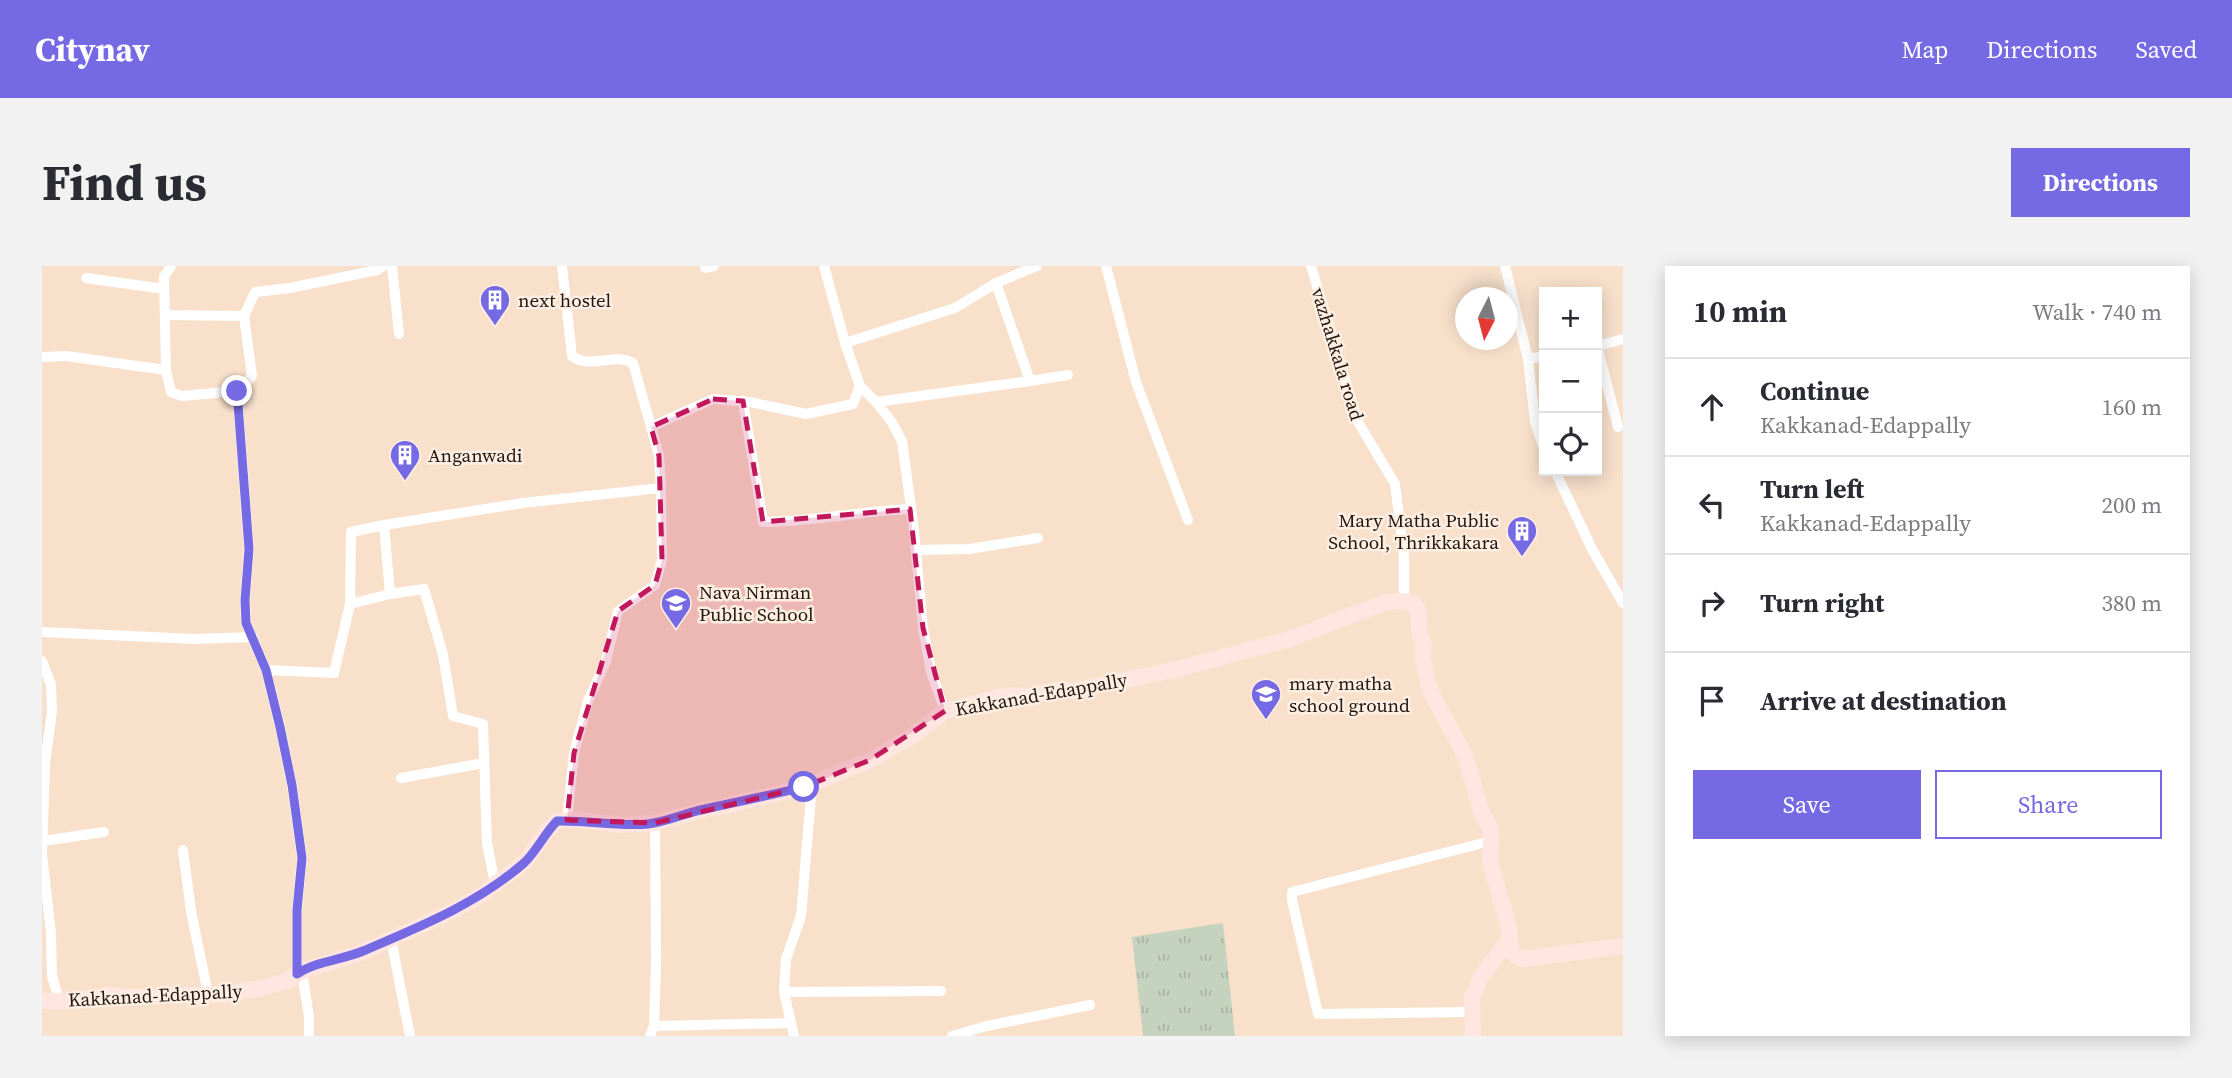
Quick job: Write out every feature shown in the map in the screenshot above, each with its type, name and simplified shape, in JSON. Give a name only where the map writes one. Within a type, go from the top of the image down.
[{"type":"street","points":[[171,266],[164,277],[166,370],[172,391],[182,396],[237,391],[252,376],[244,316],[254,292],[290,288],[345,271],[377,270],[383,266]]},
{"type":"street","points":[[392,266],[399,334]]},
{"type":"street","points":[[562,266],[572,356],[583,362],[625,359],[633,363],[659,456],[662,559],[655,585],[618,611],[606,661],[588,701],[574,753],[568,820]]},
{"type":"street","points":[[824,266],[860,386],[876,402],[902,441],[923,628],[931,672],[945,710]]},
{"type":"street","points":[[845,342],[954,308],[996,284],[1037,266]]},
{"type":"street","points":[[1106,266],[1136,382],[1188,520]]},
{"type":"street","name":"vazhakkala road","points":[[1311,266],[1358,422],[1395,484],[1404,555],[1404,601]]},
{"type":"street","points":[[1505,266],[1528,359],[1535,422],[1539,434]]},
{"type":"street","points":[[86,278],[164,289]]},
{"type":"street","points":[[996,284],[1030,381]]},
{"type":"street","points":[[164,315],[244,316]]},
{"type":"street","points":[[1602,345],[1623,339]]},
{"type":"street","points":[[1598,350],[1618,427]]},
{"type":"street","points":[[42,357],[76,357],[166,370]]},
{"type":"street","points":[[1528,359],[1539,357]]},
{"type":"street","points":[[876,402],[1068,375]]},
{"type":"street","points":[[650,427],[713,399],[743,401],[806,414],[853,404],[860,386]]},
{"type":"street","points":[[237,391],[248,535],[246,623],[266,670],[292,785],[302,858],[297,910],[300,973],[309,1017],[309,1036]]},
{"type":"street","points":[[743,401],[763,522],[792,522],[878,510],[911,509]]},
{"type":"street","points":[[1558,476],[1593,551],[1623,603]]},
{"type":"street","points":[[266,670],[334,673],[350,604],[351,532],[523,503],[661,488]]},
{"type":"street","points":[[384,525],[390,594]]},
{"type":"street","points":[[916,551],[968,549],[1038,538]]},
{"type":"street","points":[[350,604],[390,594],[424,590],[443,655],[453,716],[483,724],[487,843],[495,884]]},
{"type":"street","points":[[1404,601],[1414,604],[1418,610],[1419,631],[1424,645],[1422,656],[1430,690],[1466,758],[1481,811],[1491,830],[1490,862],[1509,928],[1511,951],[1523,958],[1623,946]]},
{"type":"street","name":"Kakkanad-Edappally","points":[[50,1001],[112,995],[131,997],[225,994],[287,981],[300,973],[360,953],[457,909],[526,861],[557,821],[579,820],[623,825],[655,823],[812,784],[870,760],[908,738],[945,710],[998,697],[1024,697],[1054,690],[1073,691],[1178,669],[1290,639],[1386,602],[1404,601]]},
{"type":"street","points":[[42,632],[194,639],[253,637]]},
{"type":"street","points":[[42,661],[51,685],[52,711],[45,764],[43,841],[43,868],[51,933],[50,1001]]},
{"type":"street","points":[[401,778],[484,763]]},
{"type":"street","points":[[794,1036],[784,992],[786,959],[801,916],[812,784]]},
{"type":"street","points":[[655,823],[656,962],[652,1031],[791,1023]]},
{"type":"street","points":[[43,841],[104,832]]},
{"type":"street","points":[[1472,1012],[1318,1014],[1292,900],[1293,892],[1491,841]]},
{"type":"street","points":[[183,850],[191,911],[208,994]]},
{"type":"street","points":[[1473,1036],[1472,998],[1481,977],[1510,938]]},
{"type":"street","points":[[391,939],[410,1036]]},
{"type":"street","points":[[784,992],[940,991]]},
{"type":"street","points":[[952,1036],[1090,1005]]},
{"type":"highlighted area","points":[[713,399],[743,401],[763,522],[910,509],[923,628],[945,711],[870,760],[804,787],[655,823],[567,820],[574,753],[618,611],[655,585],[662,560],[659,456],[651,427]]},
{"type":"green space","points":[[1223,923],[1235,1036],[1143,1036],[1132,937]]},
{"type":"place","name":"next hostel","points":[[495,327]]},
{"type":"place","name":"Anganwadi","points":[[405,482]]},
{"type":"place","name":"Mary Matha Public School, Thrikkakara","points":[[1522,558]]},
{"type":"place","name":"Nava Nirman Public School","points":[[676,630]]},
{"type":"place","name":"mary matha school ground","points":[[1266,721]]},
{"type":"route","points":[[237,391],[249,549],[246,623],[266,670],[280,727],[292,785],[302,858],[297,910],[297,974],[360,953],[457,909],[481,895],[526,861],[557,821],[579,820],[623,825],[655,823],[804,787]]}]
